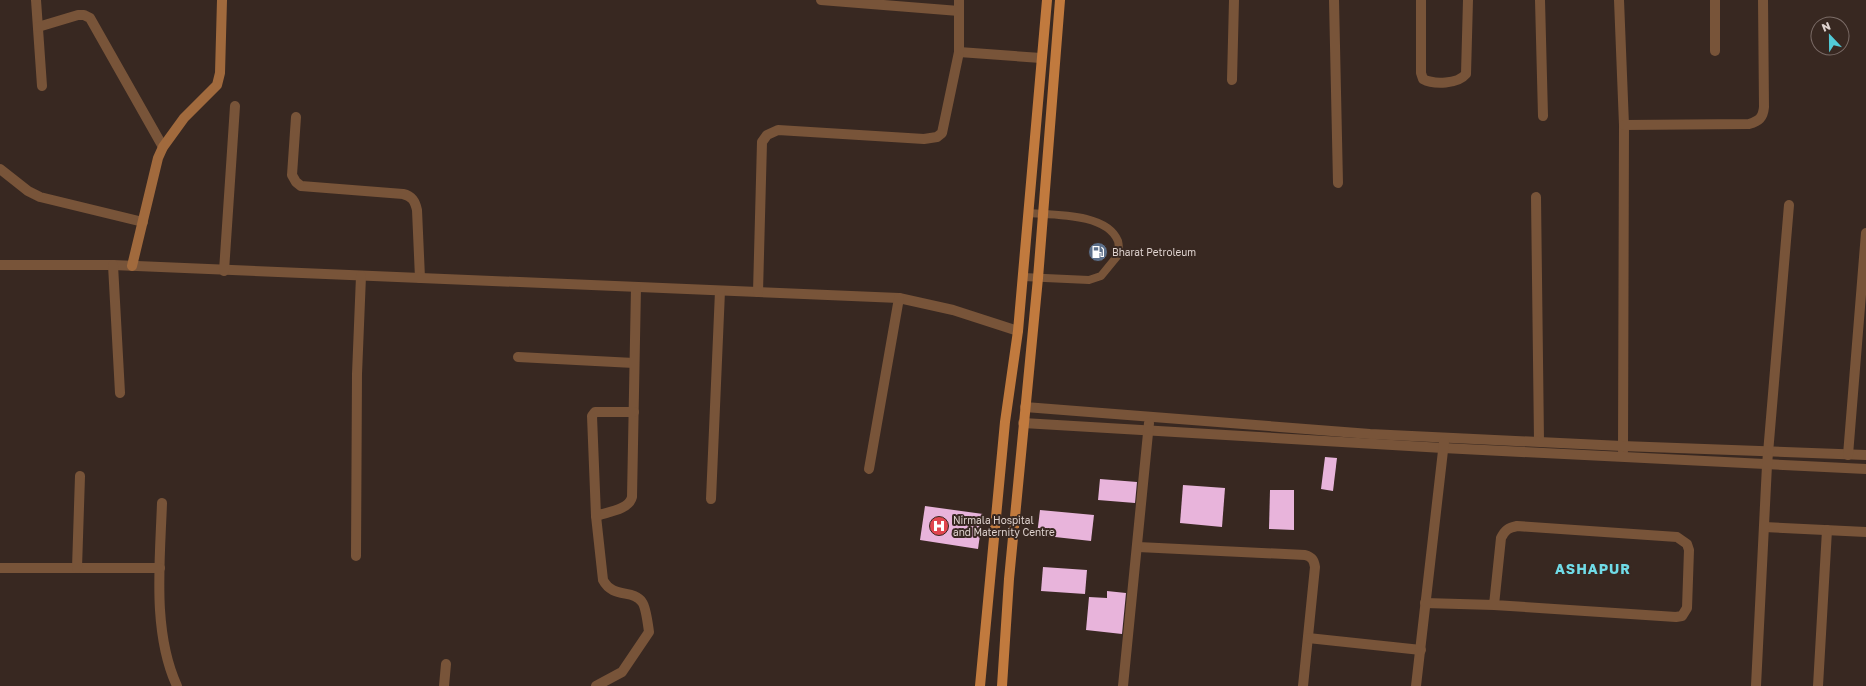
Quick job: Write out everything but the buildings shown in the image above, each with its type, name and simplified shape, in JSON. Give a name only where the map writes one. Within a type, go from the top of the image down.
[{"type":"main road","points":[[980,686],[1005,422],[1018,331],[1047,0]]},
{"type":"main road","points":[[1002,686],[1009,579],[1038,278],[1060,0]]},
{"type":"street","points":[[36,0],[42,86]]},
{"type":"street","points":[[132,266],[158,158],[163,147],[184,118],[217,85],[220,73],[222,0]]},
{"type":"street","points":[[821,0],[880,2],[959,11]]},
{"type":"street","points":[[758,292],[762,142],[767,134],[778,130],[924,139],[937,137],[942,133],[959,52],[959,0]]},
{"type":"street","points":[[1232,80],[1234,0]]},
{"type":"street","points":[[1334,0],[1338,183]]},
{"type":"street","points":[[1421,0],[1421,73],[1423,79],[1428,82],[1457,81],[1462,79],[1466,74],[1468,0]]},
{"type":"street","points":[[1540,0],[1543,116]]},
{"type":"street","points":[[1618,0],[1624,125],[1623,457]]},
{"type":"street","points":[[1715,0],[1715,51]]},
{"type":"street","points":[[1624,125],[1749,124],[1758,121],[1763,116],[1764,107],[1763,0]]},
{"type":"street","points":[[38,27],[78,15],[84,15],[90,18],[163,147]]},
{"type":"street","points":[[959,52],[1041,58]]},
{"type":"street","points":[[224,271],[235,106]]},
{"type":"street","points":[[296,117],[292,175],[296,182],[301,186],[403,194],[412,198],[416,203],[420,278]]},
{"type":"street","points":[[0,169],[28,191],[40,197],[143,222]]},
{"type":"street","points":[[1536,197],[1539,441]]},
{"type":"street","points":[[1756,686],[1767,465],[1789,205]]},
{"type":"street","points":[[1848,455],[1866,233]]},
{"type":"street","points":[[0,265],[113,265],[224,271],[899,298],[953,310],[1018,331]]},
{"type":"street","points":[[113,265],[120,393]]},
{"type":"street","points":[[356,556],[357,374],[361,276]]},
{"type":"street","points":[[596,516],[624,507],[631,501],[636,287]]},
{"type":"street","points":[[711,499],[720,291]]},
{"type":"street","points":[[869,469],[899,298]]},
{"type":"street","points":[[518,357],[634,363]]},
{"type":"street","points":[[1025,407],[1370,434],[1445,436],[1622,446],[1866,455]]},
{"type":"street","points":[[596,686],[622,672],[649,632],[643,602],[638,598],[612,591],[607,587],[603,580],[596,516],[592,416],[595,412],[602,411],[634,412]]},
{"type":"street","points":[[1124,686],[1150,417]]},
{"type":"street","points":[[1023,422],[1443,448],[1866,469]]},
{"type":"street","points":[[1416,686],[1445,436]]},
{"type":"street","points":[[77,568],[80,476]]},
{"type":"street","points":[[162,503],[160,568],[162,633],[165,651],[177,686]]},
{"type":"street","points":[[1426,603],[1494,605],[1676,617],[1682,616],[1687,608],[1689,550],[1687,544],[1677,536],[1525,527],[1510,528],[1504,531],[1501,538],[1494,605]]},
{"type":"street","points":[[1764,527],[1866,532]]},
{"type":"street","points":[[1818,686],[1827,530]]},
{"type":"street","points":[[1138,547],[1305,555],[1310,557],[1314,561],[1315,567],[1303,686]]},
{"type":"street","points":[[0,568],[160,568]]},
{"type":"street","points":[[1308,638],[1420,650]]},
{"type":"street","points":[[444,686],[446,664]]},
{"type":"lane","points":[[1023,277],[1089,280],[1101,276],[1119,254],[1118,242],[1109,229],[1088,218],[1028,213]]},
{"type":"place","name":"Bharat Petroleum","points":[[1098,252]]},
{"type":"place","name":"Nirmala Hospital and Maternity Centre","points":[[939,526]]},
{"type":"district","name":"ASHAPUR","points":[[1593,569]]}]
